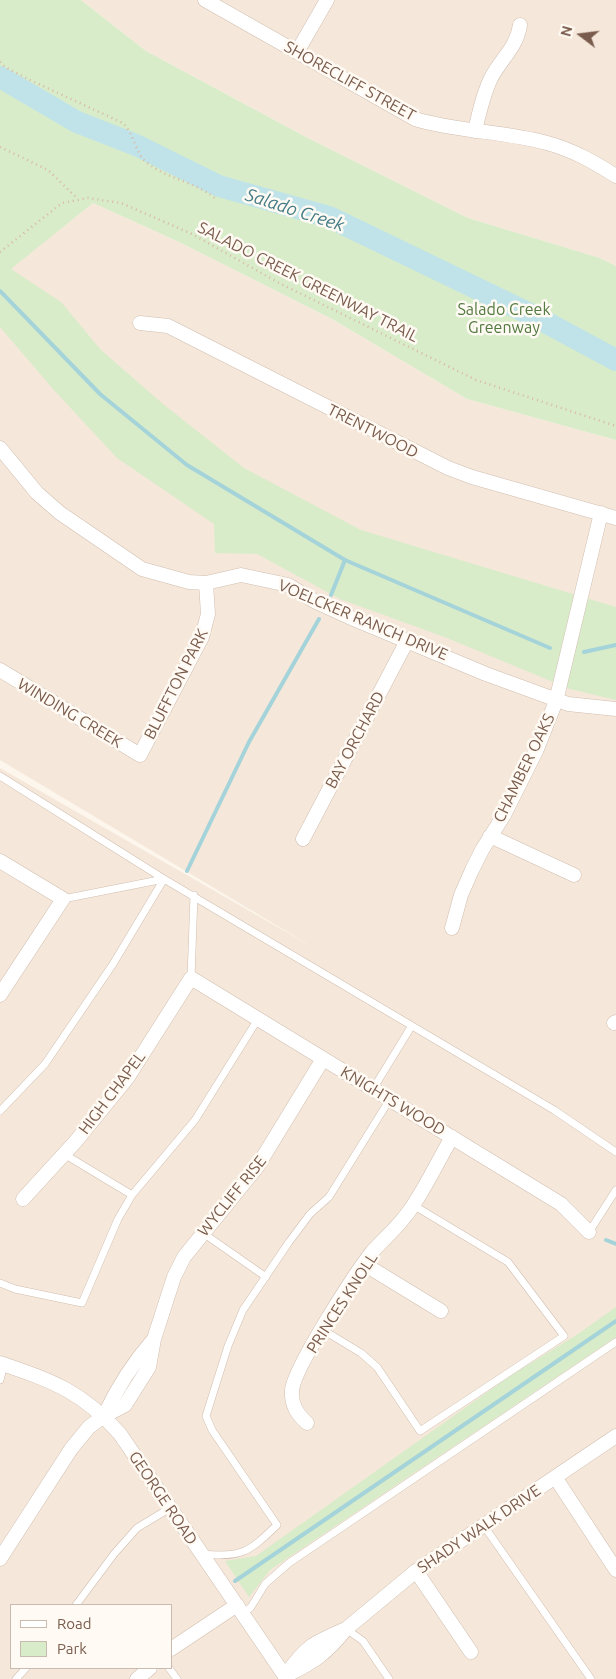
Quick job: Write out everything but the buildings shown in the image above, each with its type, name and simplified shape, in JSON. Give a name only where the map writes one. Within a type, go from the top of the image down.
[{"type":"street","name":"SHORECLIFF STREET","points":[[205,0],[403,114],[426,122],[545,142],[575,152],[615,173]]},
{"type":"street","points":[[297,52],[327,0]]},
{"type":"street","points":[[476,130],[486,89],[497,68],[512,49],[520,25]]},
{"type":"street","name":"TRENTWOOD","points":[[140,323],[168,326],[448,468],[472,478],[616,518]]},
{"type":"street","name":"VOELCKER RANCH DRIVE","points":[[0,448],[37,493],[60,513],[142,569],[160,576],[206,583],[241,575],[288,585],[324,606],[556,701],[616,709]]},
{"type":"street","name":"CHAMBER OAKS","points":[[452,928],[462,895],[490,836],[504,815],[537,749],[556,701],[601,514]]},
{"type":"street","name":"BLUFFTON PARK","points":[[140,755],[204,632],[208,614],[206,583]]},
{"type":"street","name":"BAY ORCHARD","points":[[303,839],[407,641]]},
{"type":"street","name":"WINDING CREEK","points":[[0,670],[140,755]]},
{"type":"street","points":[[490,836],[574,875]]},
{"type":"street","points":[[0,861],[63,899],[0,995]]},
{"type":"street","name":"KNIGHTS WOOD","points":[[191,978],[561,1204],[589,1232]]},
{"type":"street","name":"HIGH CHAPEL","points":[[23,1199],[64,1154],[128,1076],[191,978]]},
{"type":"street","name":"WYCLIFF RISE","points":[[104,1416],[114,1393],[139,1356],[154,1339],[174,1277],[184,1257],[202,1232],[257,1167],[323,1059]]},
{"type":"street","name":"PRINCES KNOLL","points":[[307,1424],[294,1409],[292,1391],[299,1370],[364,1264],[413,1205],[452,1137]]},
{"type":"street","points":[[364,1264],[441,1311]]},
{"type":"street","name":"GEORGE ROAD","points":[[2,1364],[68,1389],[104,1416],[120,1434],[286,1677]]},
{"type":"street","points":[[0,1559],[60,1463],[89,1427],[104,1416]]},
{"type":"street","name":"SHADY WALK DRIVE","points":[[286,1677],[316,1660],[329,1650],[346,1629],[416,1571],[616,1436]]},
{"type":"street","points":[[555,1477],[616,1570]]},
{"type":"street","points":[[416,1571],[471,1652]]},
{"type":"street","points":[[172,1648],[240,1610]]},
{"type":"street","points":[[137,1679],[149,1669]]},
{"type":"lane","points":[[0,776],[164,879],[194,895],[412,1027],[554,1110],[616,1152]]},
{"type":"lane","points":[[63,899],[164,879]]},
{"type":"lane","points":[[0,1111],[45,1064],[113,964],[164,879]]},
{"type":"lane","points":[[191,978],[194,895]]},
{"type":"lane","points":[[0,1283],[15,1289],[82,1303],[118,1219],[132,1196],[196,1120],[258,1020]]},
{"type":"lane","points":[[373,1089],[412,1027]]},
{"type":"lane","points":[[202,1554],[229,1557],[254,1547],[277,1525],[212,1430],[206,1416],[228,1346],[243,1310],[310,1214],[329,1197],[390,1099]]},
{"type":"lane","points":[[64,1154],[132,1196]]},
{"type":"lane","points":[[589,1232],[616,1190]]},
{"type":"lane","points":[[323,1330],[361,1353],[377,1367],[420,1431],[564,1336],[508,1262],[413,1205]]},
{"type":"lane","points":[[202,1232],[266,1277]]},
{"type":"lane","points":[[240,1610],[251,1607],[265,1584],[288,1563],[616,1342]]},
{"type":"lane","points":[[0,1380],[2,1364]]},
{"type":"lane","points":[[77,1604],[114,1554],[137,1528],[170,1508]]},
{"type":"lane","points":[[484,1526],[589,1678]]},
{"type":"lane","points":[[346,1629],[364,1641],[389,1679]]},
{"type":"lane","points":[[16,1679],[25,1669]]},
{"type":"path","points":[[0,62],[5,67],[32,81],[123,123],[132,132],[138,152],[145,162],[171,177],[205,189],[217,200]]},
{"type":"path","points":[[0,147],[48,170],[78,199]]},
{"type":"path","points":[[0,252],[62,203],[78,199]]},
{"type":"path","name":"SALADO CREEK GREENWAY TRAIL","points":[[78,199],[107,199],[121,203],[192,234],[281,284],[476,380],[616,426]]},
{"type":"shaded area","points":[[81,0],[616,0],[616,266],[600,258],[468,218],[304,136],[146,51]]},
{"type":"shaded area","points":[[93,203],[179,242],[332,319],[467,399],[616,440],[616,1679],[0,1679],[0,768],[316,949],[0,760],[0,277]]},
{"type":"green space","name":"Salado Creek Greenway","points":[[0,0],[81,0],[146,51],[304,136],[468,218],[600,258],[616,266],[616,440],[467,399],[332,319],[179,242],[93,203],[11,269],[61,302],[101,350],[163,404],[244,468],[361,530],[616,607],[616,700],[570,689],[447,638],[340,599],[257,554],[215,553],[214,524],[117,458],[53,389],[0,327]]},
{"type":"green space","points":[[616,1307],[616,1337],[270,1570],[249,1597],[225,1561],[256,1556],[510,1376],[578,1334]]},
{"type":"waterway","name":"Salado Creek","points":[[0,77],[77,122],[136,145],[219,186],[329,217],[536,317],[616,360]]},
{"type":"waterway","points":[[0,291],[100,394],[187,465],[345,560],[550,648]]},
{"type":"waterway","points":[[331,595],[345,560]]},
{"type":"waterway","points":[[187,871],[249,742],[319,619]]},
{"type":"waterway","points":[[584,652],[616,645]]},
{"type":"waterway","points":[[606,1240],[616,1244]]},
{"type":"waterway","points":[[235,1581],[616,1321]]}]
